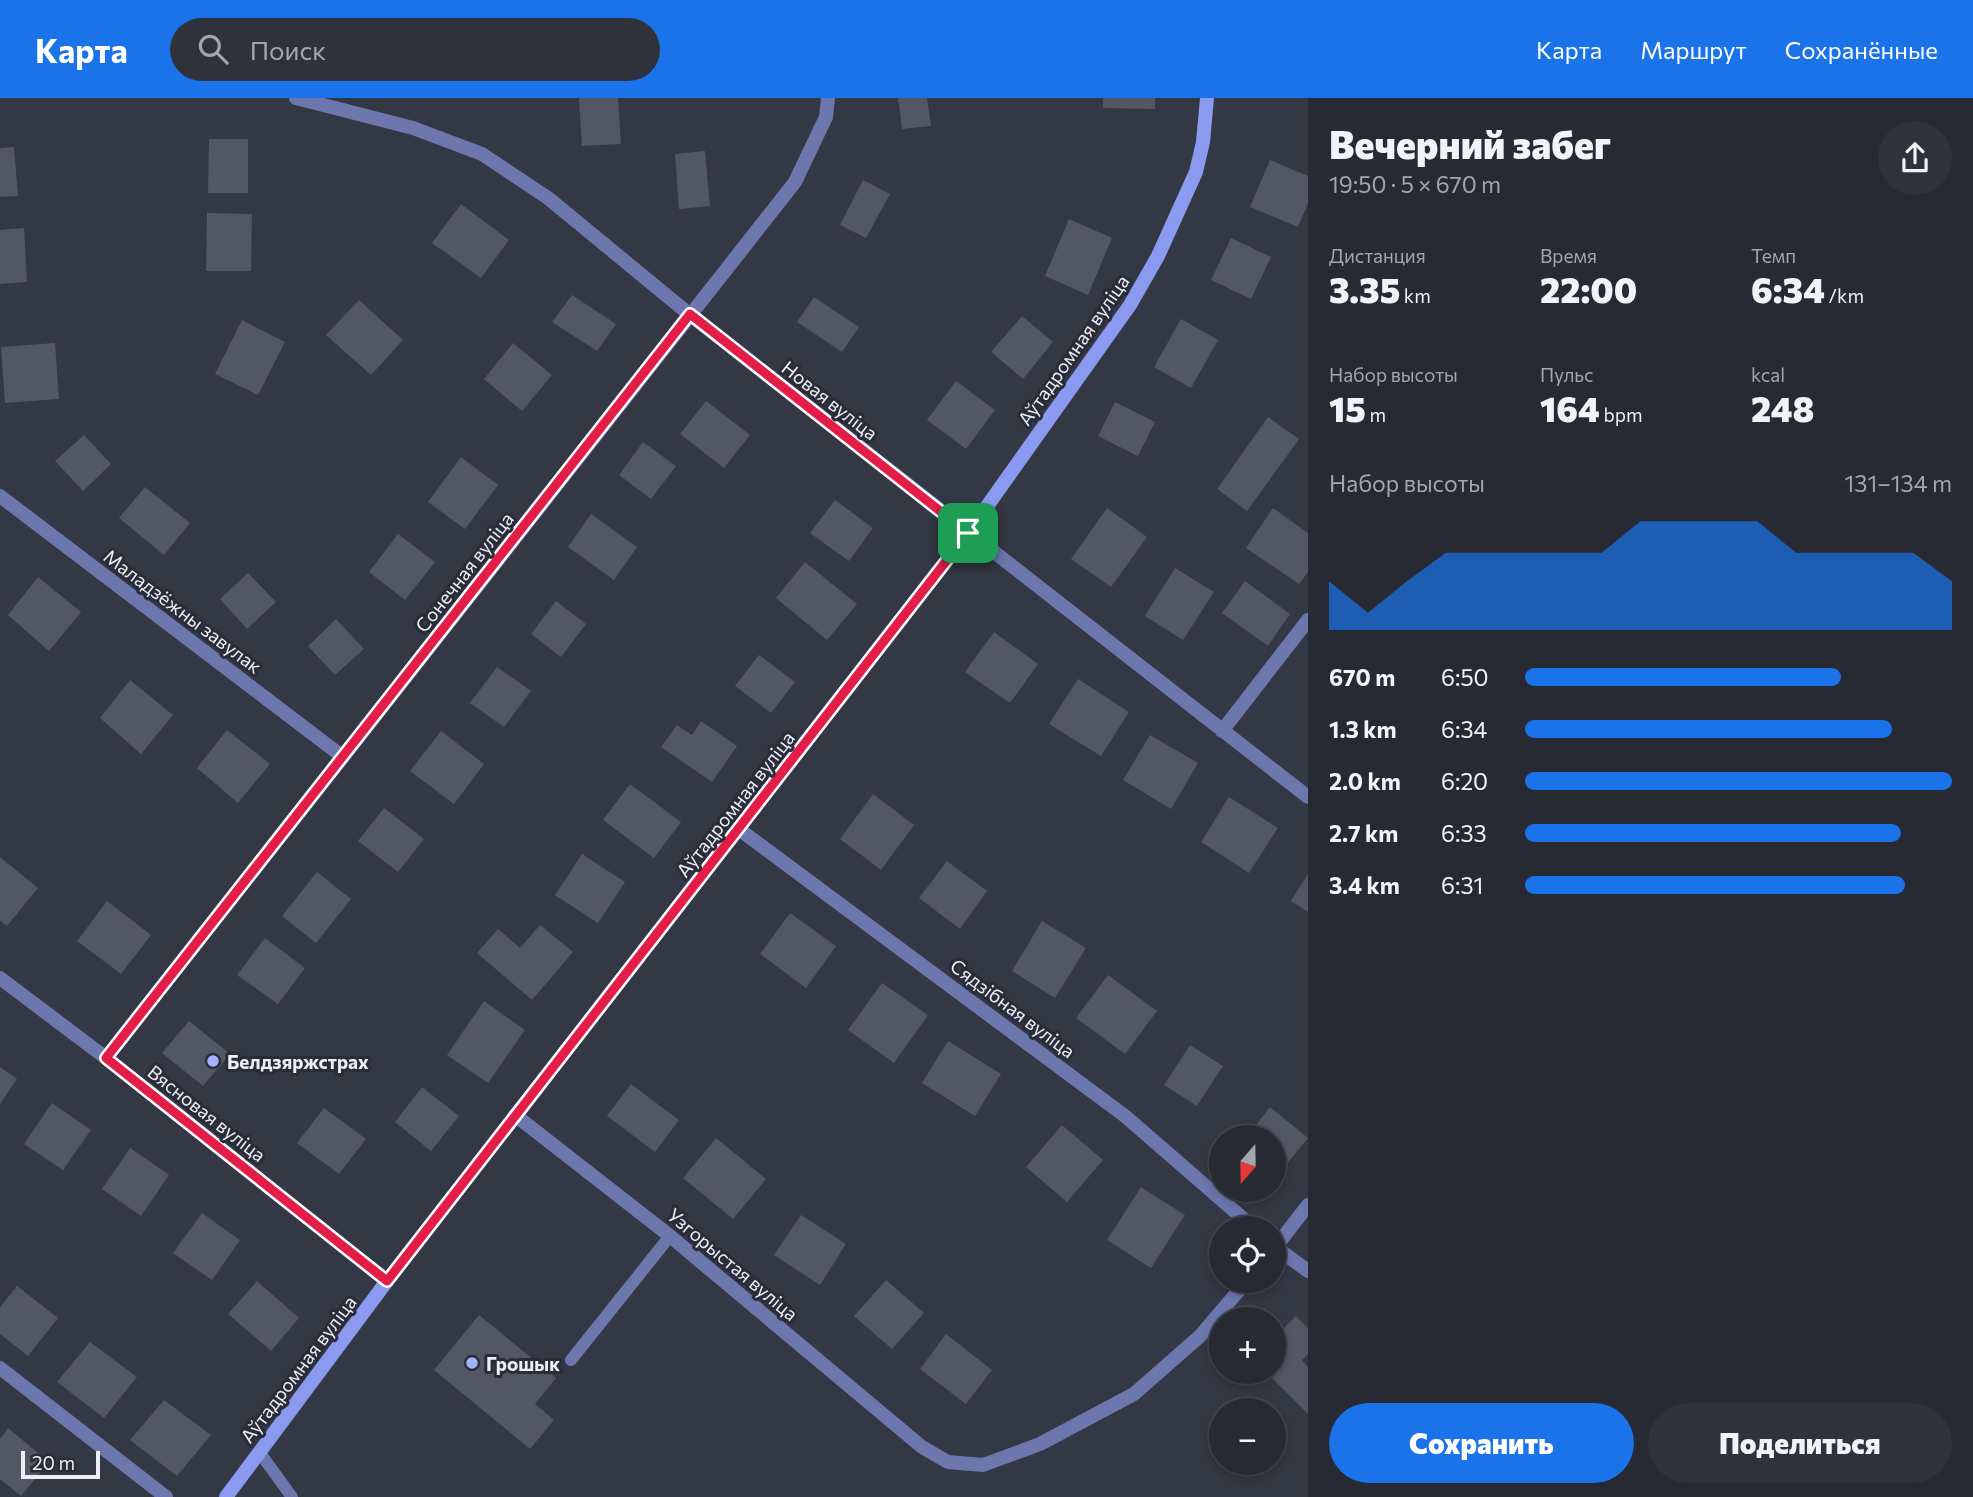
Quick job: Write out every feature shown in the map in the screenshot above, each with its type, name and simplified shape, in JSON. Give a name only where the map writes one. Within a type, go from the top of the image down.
[{"type":"street","name":"Новая вуліца","points":[[296,98],[413,128],[482,154],[548,198],[690,314],[1308,797]]},
{"type":"street","name":"Сонечная вуліца","points":[[106,1058],[795,182],[826,117],[828,98]]},
{"type":"street","name":"Аўтадромная вуліца","points":[[226,1497],[387,1281],[740,830],[968,533],[1130,305],[1158,257],[1196,172],[1203,142],[1207,98]]},
{"type":"street","name":"Маладзёжны завулак","points":[[0,496],[343,757]]},
{"type":"street","points":[[1222,731],[1308,620]]},
{"type":"street","name":"Сядзібная вуліца","points":[[740,830],[1125,1116],[1240,1216]]},
{"type":"street","name":"Вясновая вуліца","points":[[0,978],[106,1058],[387,1281]]},
{"type":"street","name":"Узгорыстая вуліца","points":[[515,1115],[670,1236],[922,1447],[948,1462],[983,1465],[1040,1444],[1134,1394],[1200,1336],[1237,1293]]},
{"type":"street","points":[[1286,1234],[1308,1205]]},
{"type":"street","points":[[1286,1256],[1308,1271]]},
{"type":"street","points":[[0,1368],[166,1497]]},
{"type":"lane","points":[[571,1360],[670,1236]]},
{"type":"lane","points":[[260,1453],[292,1497]]},
{"type":"building","points":[[579,98],[618,98],[621,144],[582,146]]},
{"type":"building","points":[[898,98],[927,98],[931,126],[902,129]]},
{"type":"building","points":[[1103,98],[1155,98],[1155,109],[1103,108]]},
{"type":"building","points":[[209,139],[248,139],[248,193],[208,193]]},
{"type":"building","points":[[14,147],[18,196],[0,197],[0,148]]},
{"type":"building","points":[[705,151],[710,206],[679,209],[675,154]]},
{"type":"building","points":[[1270,160],[1308,176],[1308,203],[1298,227],[1250,207]]},
{"type":"building","points":[[863,180],[890,194],[866,238],[840,225]]},
{"type":"building","points":[[461,204],[509,240],[481,278],[432,243]]},
{"type":"building","points":[[207,213],[252,214],[251,271],[206,271]]},
{"type":"building","points":[[1069,219],[1112,238],[1088,295],[1045,276]]},
{"type":"building","points":[[24,228],[27,282],[0,284],[0,230]]},
{"type":"building","points":[[1231,238],[1271,257],[1251,299],[1211,280]]},
{"type":"building","points":[[572,295],[616,324],[597,351],[552,322]]},
{"type":"building","points":[[814,297],[859,327],[842,352],[797,322]]},
{"type":"building","points":[[359,300],[403,340],[371,375],[326,335]]},
{"type":"building","points":[[1022,316],[1053,342],[1023,379],[991,352]]},
{"type":"building","points":[[1181,319],[1218,340],[1191,388],[1154,367]]},
{"type":"building","points":[[242,320],[285,342],[258,395],[215,374]]},
{"type":"building","points":[[55,343],[59,399],[5,403],[1,347]]},
{"type":"building","points":[[513,343],[552,375],[522,411],[484,379]]},
{"type":"building","points":[[956,381],[995,410],[966,449],[927,420]]},
{"type":"building","points":[[706,401],[750,435],[724,468],[680,434]]},
{"type":"building","points":[[1115,402],[1155,422],[1138,456],[1098,436]]},
{"type":"building","points":[[1268,417],[1299,439],[1247,511],[1217,489]]},
{"type":"building","points":[[84,435],[111,464],[83,491],[55,461]]},
{"type":"building","points":[[643,442],[676,466],[651,499],[619,475]]},
{"type":"building","points":[[461,457],[498,485],[465,529],[428,502]]},
{"type":"building","points":[[145,487],[190,523],[164,555],[119,518]]},
{"type":"building","points":[[835,500],[873,528],[849,561],[810,533]]},
{"type":"building","points":[[1107,508],[1147,537],[1111,587],[1071,559]]},
{"type":"building","points":[[1273,508],[1308,533],[1308,572],[1299,584],[1246,548]]},
{"type":"building","points":[[591,514],[637,547],[614,580],[568,547]]},
{"type":"building","points":[[398,534],[435,562],[405,600],[369,572]]},
{"type":"building","points":[[805,562],[857,604],[827,640],[776,598]]},
{"type":"building","points":[[1175,568],[1214,592],[1183,640],[1145,616]]},
{"type":"building","points":[[248,573],[276,602],[247,629],[220,599]]},
{"type":"building","points":[[38,577],[81,612],[49,651],[8,615]]},
{"type":"building","points":[[1245,581],[1290,614],[1268,646],[1222,613]]},
{"type":"building","points":[[556,601],[586,624],[561,657],[531,634]]},
{"type":"building","points":[[336,619],[364,649],[335,675],[308,646]]},
{"type":"building","points":[[994,632],[1038,664],[1010,703],[965,672]]},
{"type":"building","points":[[759,655],[795,682],[771,713],[735,686]]},
{"type":"building","points":[[497,667],[531,691],[504,727],[470,703]]},
{"type":"building","points":[[1078,679],[1129,712],[1101,756],[1049,724]]},
{"type":"building","points":[[130,680],[173,715],[141,754],[100,718]]},
{"type":"building","points":[[701,721],[737,746],[712,782],[661,747],[677,725],[692,735]]},
{"type":"building","points":[[227,730],[270,764],[238,803],[197,768]]},
{"type":"building","points":[[441,731],[484,764],[454,804],[410,771]]},
{"type":"building","points":[[1150,735],[1198,763],[1171,809],[1123,780]]},
{"type":"building","points":[[630,784],[681,822],[654,858],[603,820]]},
{"type":"building","points":[[873,794],[914,825],[881,870],[840,839]]},
{"type":"building","points":[[1229,797],[1278,828],[1249,873],[1201,842]]},
{"type":"building","points":[[384,808],[424,839],[398,872],[358,841]]},
{"type":"building","points":[[582,854],[625,882],[598,923],[555,895]]},
{"type":"building","points":[[0,857],[38,888],[7,926],[0,921]]},
{"type":"building","points":[[947,861],[987,891],[960,929],[919,898]]},
{"type":"building","points":[[317,872],[351,899],[316,943],[282,916]]},
{"type":"building","points":[[1308,874],[1308,912],[1291,901]]},
{"type":"building","points":[[107,901],[151,935],[121,974],[77,941]]},
{"type":"building","points":[[790,913],[836,946],[806,988],[760,954]]},
{"type":"building","points":[[1042,921],[1086,948],[1055,998],[1012,971]]},
{"type":"building","points":[[540,925],[573,952],[532,1000],[477,953],[498,929],[520,948]]},
{"type":"building","points":[[265,938],[305,968],[278,1004],[237,975]]},
{"type":"building","points":[[1108,975],[1157,1011],[1125,1054],[1076,1018]]},
{"type":"building","points":[[882,983],[928,1015],[894,1063],[848,1030]]},
{"type":"building","points":[[484,1001],[525,1030],[488,1083],[447,1055]]},
{"type":"building","points":[[189,1021],[230,1054],[203,1086],[162,1053]]},
{"type":"building","points":[[948,1041],[1001,1074],[975,1116],[922,1083]]},
{"type":"building","points":[[1190,1045],[1223,1066],[1197,1106],[1164,1085]]},
{"type":"building","points":[[0,1067],[17,1079],[0,1104]]},
{"type":"building","points":[[631,1084],[679,1120],[655,1152],[607,1116]]},
{"type":"building","points":[[422,1087],[459,1116],[431,1151],[395,1122]]},
{"type":"building","points":[[52,1103],[91,1130],[63,1170],[24,1144]]},
{"type":"building","points":[[1270,1107],[1308,1138],[1286,1165],[1286,1125],[1256,1125]]},
{"type":"building","points":[[324,1108],[366,1139],[339,1174],[297,1143]]},
{"type":"building","points":[[1062,1125],[1103,1160],[1067,1202],[1026,1167]]},
{"type":"building","points":[[716,1138],[766,1179],[733,1219],[683,1178]]},
{"type":"building","points":[[130,1148],[169,1175],[141,1216],[102,1189]]},
{"type":"building","points":[[1141,1187],[1185,1215],[1151,1268],[1107,1240]]},
{"type":"building","points":[[202,1213],[240,1240],[212,1280],[173,1253]]},
{"type":"building","points":[[801,1215],[846,1244],[820,1285],[774,1255]]},
{"type":"building","points":[[886,1280],[924,1313],[892,1349],[854,1316]]},
{"type":"building","points":[[257,1281],[299,1318],[271,1351],[228,1314]]},
{"type":"building","points":[[17,1286],[58,1318],[28,1356],[0,1334],[0,1307]]},
{"type":"building","points":[[479,1315],[556,1378],[535,1404],[554,1420],[530,1449],[434,1370]]},
{"type":"building","points":[[1296,1316],[1308,1328],[1308,1354],[1302,1360],[1308,1367],[1308,1414],[1278,1384],[1286,1384],[1286,1326]]},
{"type":"building","points":[[946,1334],[992,1370],[966,1404],[920,1369]]},
{"type":"building","points":[[90,1342],[137,1377],[104,1418],[57,1382]]},
{"type":"building","points":[[164,1400],[211,1435],[177,1476],[130,1440]]},
{"type":"building","points":[[8,1428],[49,1462],[21,1496],[0,1479],[0,1439]]},
{"type":"place","name":"Белдзяржстрах","points":[[213,1061]]},
{"type":"place","name":"Грошык","points":[[472,1363]]},
{"type":"route","points":[[690,314],[968,533],[740,830],[387,1281],[106,1058],[690,314]]}]
